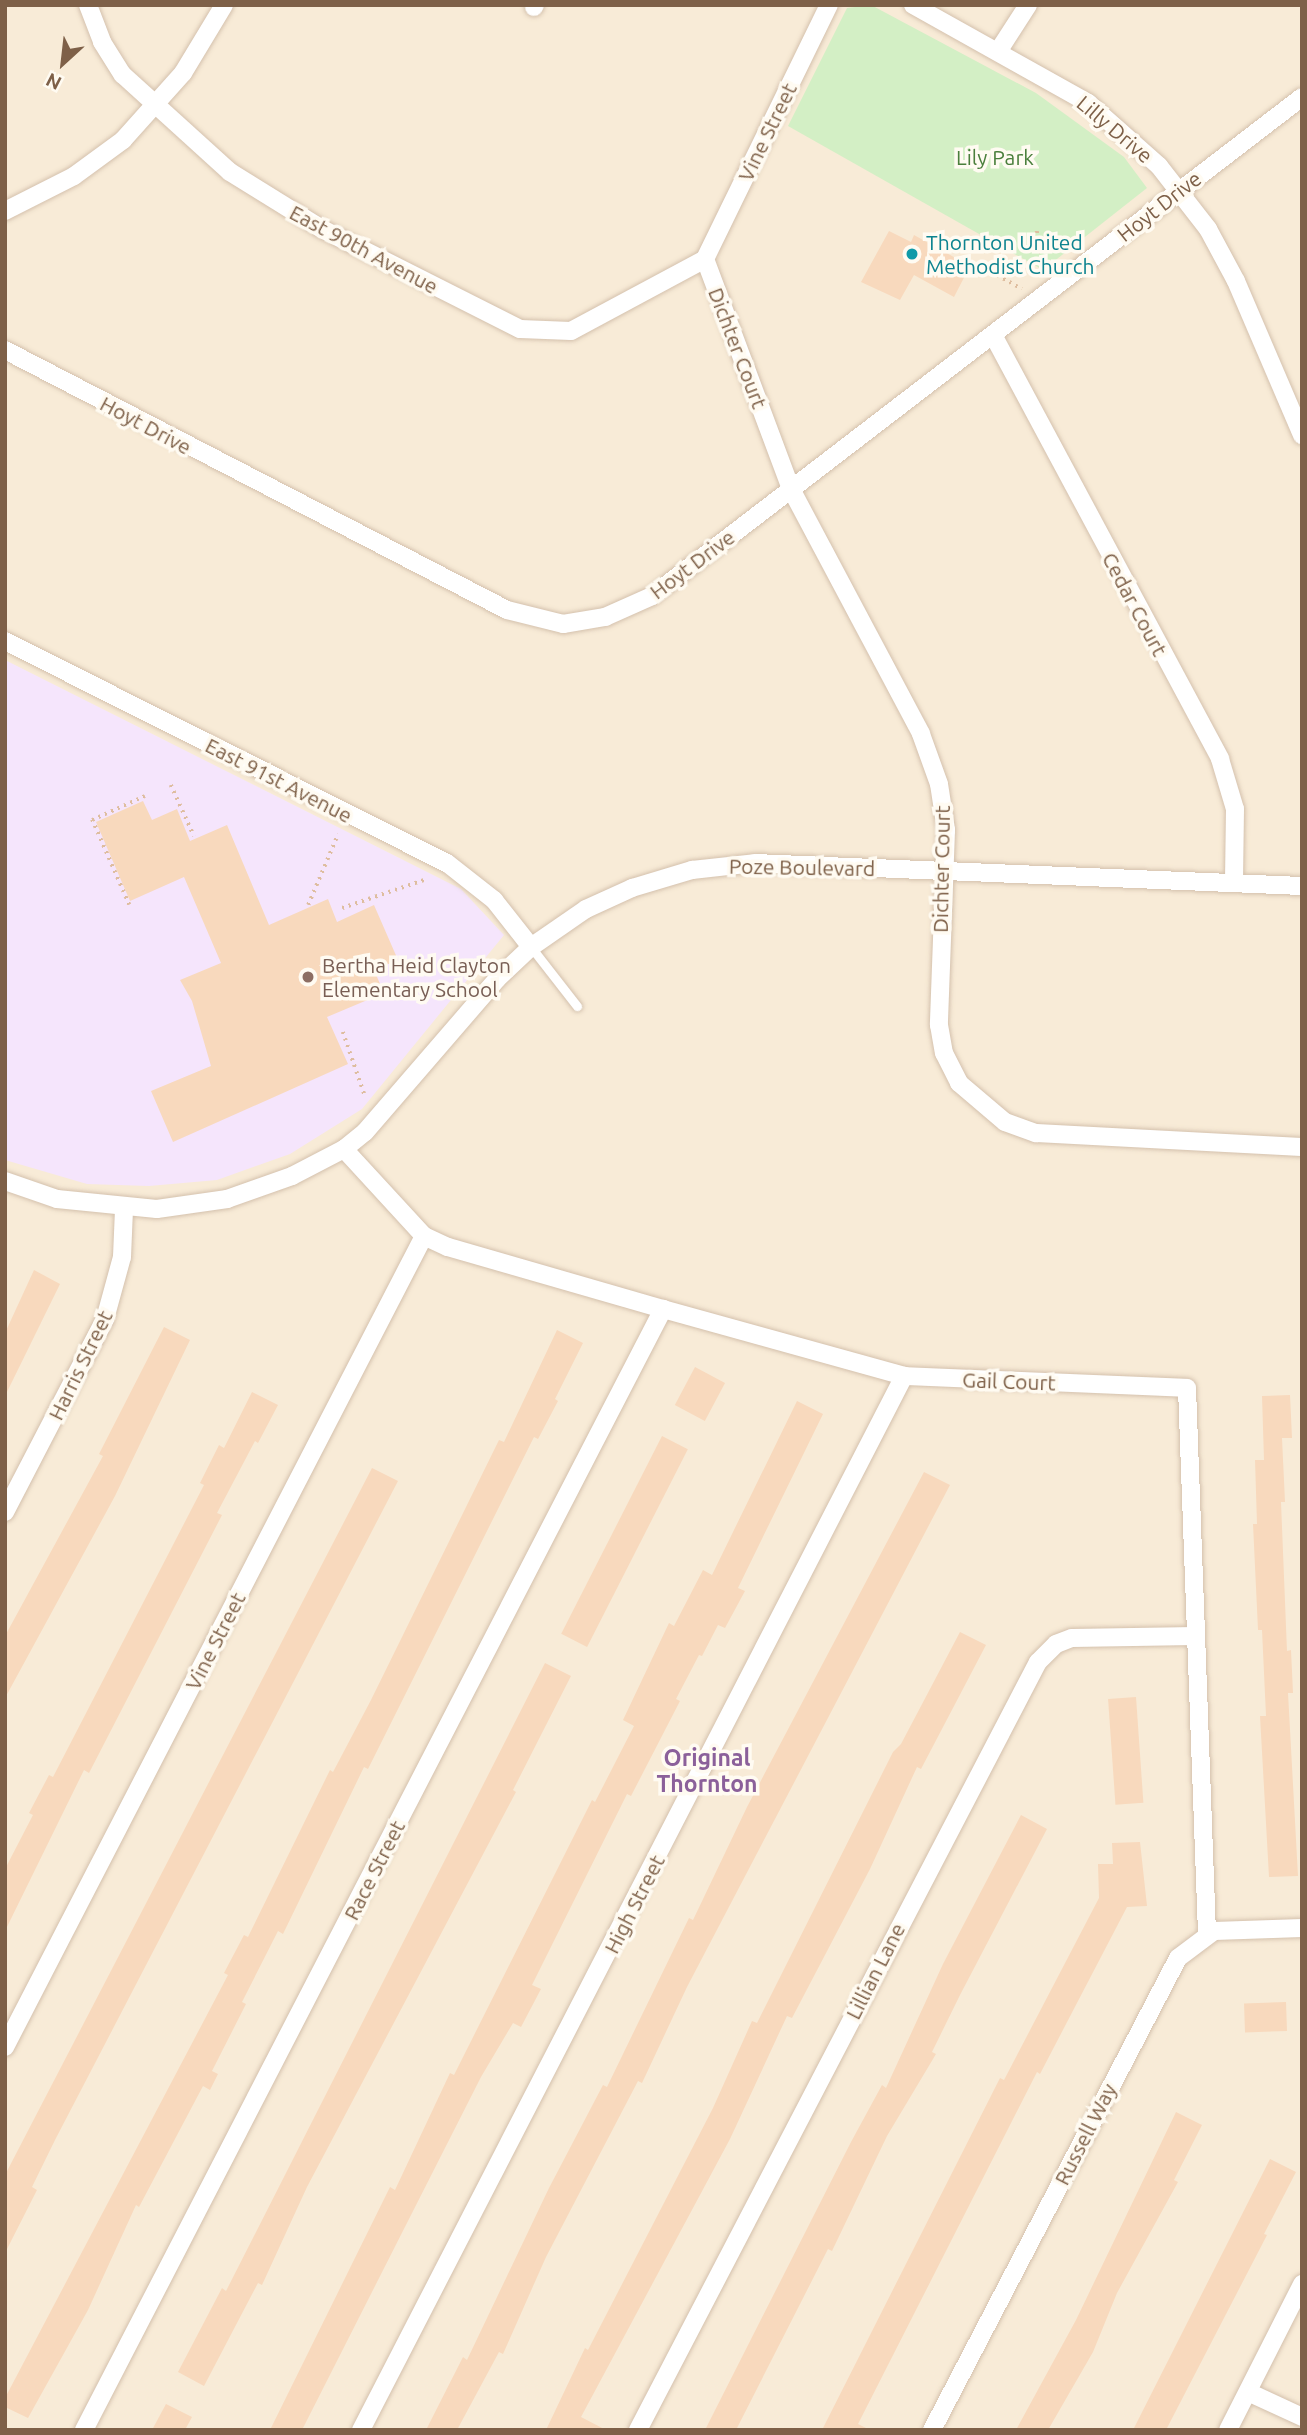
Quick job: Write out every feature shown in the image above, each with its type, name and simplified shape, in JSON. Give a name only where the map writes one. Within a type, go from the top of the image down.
[{"type":"street","name":"East 90th Avenue","points":[[88,5],[109,56],[156,108],[264,195],[520,329],[571,331],[705,259]]},
{"type":"street","points":[[5,211],[96,162],[156,108],[183,73],[224,5]]},
{"type":"street","name":"Vine Street","points":[[705,259],[829,5]]},
{"type":"street","name":"Lilly Drive","points":[[913,5],[999,50],[1088,103],[1180,190],[1236,281],[1297,408],[1302,435]]},
{"type":"street","points":[[999,50],[1028,5]]},
{"type":"street","name":"Hoyt Drive","points":[[5,351],[494,604],[534,619],[578,622],[634,606],[1302,97]]},
{"type":"street","name":"Dichter Court","points":[[705,259],[791,489],[921,734],[944,802],[942,1044],[959,1083],[978,1103],[1005,1122],[1043,1134],[1302,1147]]},
{"type":"street","name":"Cedar Court","points":[[993,335],[1220,759],[1235,809],[1234,883]]},
{"type":"street","name":"East 91st Avenue","points":[[5,641],[447,863],[494,900],[531,947]]},
{"type":"street","name":"Poze Boulevard","points":[[5,1181],[57,1199],[124,1209],[228,1199],[274,1183],[344,1149],[406,1088],[468,1012],[531,947],[586,909],[632,888],[692,870],[755,863],[1302,886]]},
{"type":"street","name":"Gail Court","points":[[344,1149],[424,1236],[448,1247],[663,1309],[904,1376],[1187,1388],[1207,1933]]},
{"type":"street","name":"Harris Street","points":[[5,1512],[105,1319],[122,1257],[124,1209]]},
{"type":"street","name":"Vine Street","points":[[5,2047],[424,1236]]},
{"type":"street","name":"Race Street","points":[[84,2430],[663,1309]]},
{"type":"street","name":"High Street","points":[[361,2430],[904,1376]]},
{"type":"street","name":"Lillian Lane","points":[[638,2430],[1038,1662],[1056,1644],[1072,1638],[1195,1636]]},
{"type":"street","points":[[1207,1933],[1302,1928]]},
{"type":"street","name":"Russell Way","points":[[932,2430],[1178,1958],[1207,1933]]},
{"type":"street","points":[[1228,2430],[1302,2284]]},
{"type":"street","points":[[1248,2392],[1302,2417]]},
{"type":"lane","points":[[531,947],[577,1006]]},
{"type":"path","points":[[1037,231],[1040,251],[1063,280]]},
{"type":"path","points":[[979,265],[1040,299]]},
{"type":"path","points":[[171,785],[194,836]]},
{"type":"path","points":[[129,905],[92,820],[145,796]]},
{"type":"path","points":[[308,905],[338,834]]},
{"type":"path","points":[[342,908],[424,880]]},
{"type":"path","points":[[343,1032],[365,1096]]},
{"type":"shaded area","points":[[5,5],[1302,5],[1302,2430],[5,2430]]},
{"type":"shaded area","points":[[5,660],[461,889],[504,935],[362,1109],[290,1154],[217,1180],[149,1186],[87,1184],[5,1160]]},
{"type":"green space","name":"Lily Park","points":[[871,5],[1036,93],[1124,157],[1147,188],[1043,270],[788,126],[847,8]]},
{"type":"building","name":"Thornton United Methodist Church","points":[[889,231],[911,242],[914,235],[970,266],[954,297],[914,275],[900,300],[861,282]]},
{"type":"building","points":[[143,801],[152,820],[177,809],[190,841],[227,825],[269,925],[328,899],[337,922],[374,905],[398,960],[374,970],[384,993],[327,1017],[348,1064],[173,1142],[151,1091],[211,1066],[192,1001],[180,980],[221,963],[184,877],[130,901],[96,822]]},
{"type":"building","points":[[34,1270],[60,1284],[5,1396],[5,1333]]},
{"type":"building","points":[[164,1327],[190,1340],[115,1496],[5,1698],[5,1636],[103,1456],[99,1454]]},
{"type":"building","points":[[557,1330],[583,1343],[555,1399],[558,1401],[538,1439],[534,1437],[368,1769],[364,1767],[283,1934],[278,1931],[242,2002],[246,2004],[212,2071],[218,2074],[210,2090],[203,2086],[139,2207],[136,2205],[88,2310],[28,2418],[5,2407],[5,2398],[228,1975],[224,1973],[244,1935],[248,1937],[330,1770],[333,1772],[371,1700],[499,1440],[504,1442]]},
{"type":"building","points":[[695,1367],[725,1383],[705,1421],[675,1405]]},
{"type":"building","points":[[252,1392],[278,1405],[258,1443],[255,1441],[217,1513],[222,1515],[89,1773],[84,1770],[5,1931],[5,1869],[33,1815],[29,1813],[49,1775],[53,1777],[204,1485],[200,1483],[219,1445],[224,1448]]},
{"type":"building","points":[[1290,1395],[1292,1438],[1282,1438],[1285,1502],[1281,1502],[1287,1651],[1291,1650],[1293,1693],[1288,1693],[1298,1876],[1269,1877],[1260,1716],[1266,1716],[1262,1630],[1258,1630],[1253,1524],[1257,1524],[1255,1460],[1264,1460],[1262,1396]]},
{"type":"building","points":[[797,1401],[823,1414],[738,1588],[745,1591],[725,1628],[718,1625],[702,1656],[699,1655],[676,1699],[680,1701],[631,1796],[627,1794],[532,1985],[541,1989],[521,2027],[513,2023],[481,2077],[302,2430],[270,2430],[390,2187],[395,2190],[450,2073],[454,2075],[592,1800],[595,1802],[634,1726],[623,1720],[669,1623],[674,1626],[703,1570],[712,1575]]},
{"type":"building","points":[[662,1436],[688,1449],[587,1647],[561,1634]]},
{"type":"building","points":[[372,1468],[398,1481],[55,2140],[32,2187],[37,2190],[5,2253],[5,2175]]},
{"type":"building","points":[[924,1472],[950,1485],[687,1987],[642,2083],[638,2081],[546,2257],[503,2354],[499,2352],[457,2430],[426,2430],[463,2357],[467,2360],[549,2188],[603,2085],[607,2087],[689,1918],[693,1920],[747,1807]]},
{"type":"building","points":[[960,1632],[986,1645],[921,1769],[917,1767],[870,1869],[792,2018],[787,2016],[730,2139],[581,2417],[606,2430],[546,2430],[585,2348],[588,2350],[713,2108],[752,2021],[757,2023],[893,1752],[901,1744]]},
{"type":"building","points":[[545,1663],[571,1676],[513,1790],[516,1792],[307,2187],[262,2285],[258,2283],[204,2386],[178,2372],[222,2288],[226,2291]]},
{"type":"building","points":[[1136,1697],[1143,1803],[1115,1805],[1108,1699]]},
{"type":"building","points":[[1021,1815],[1047,1829],[960,1995],[932,2052],[936,2054],[887,2136],[832,2251],[828,2249],[736,2430],[705,2430],[851,2142],[882,2085],[886,2088],[943,1964]]},
{"type":"building","points":[[1140,1842],[1147,1906],[1127,1907],[1040,2074],[1037,2072],[858,2424],[870,2430],[822,2430],[1000,2078],[1004,2080],[1099,1898],[1098,1864],[1113,1864],[1112,1843]]},
{"type":"building","points":[[1286,2002],[1287,2031],[1245,2032],[1244,2003]]},
{"type":"building","points":[[1176,2112],[1202,2125],[1174,2180],[1178,2182],[1117,2293],[1093,2352],[1048,2430],[1016,2430],[1076,2320]]},
{"type":"building","points":[[1270,2159],[1296,2172],[1264,2234],[1267,2235],[1166,2430],[1133,2430]]},
{"type":"building","points":[[166,2404],[192,2417],[185,2430],[152,2430]]},
{"type":"place","name":"Thornton United Methodist Church","points":[[912,254]]},
{"type":"place","name":"Bertha Heid Clayton Elementary School","points":[[308,977]]},
{"type":"district","name":"Original Thornton","points":[[707,1771]]}]
